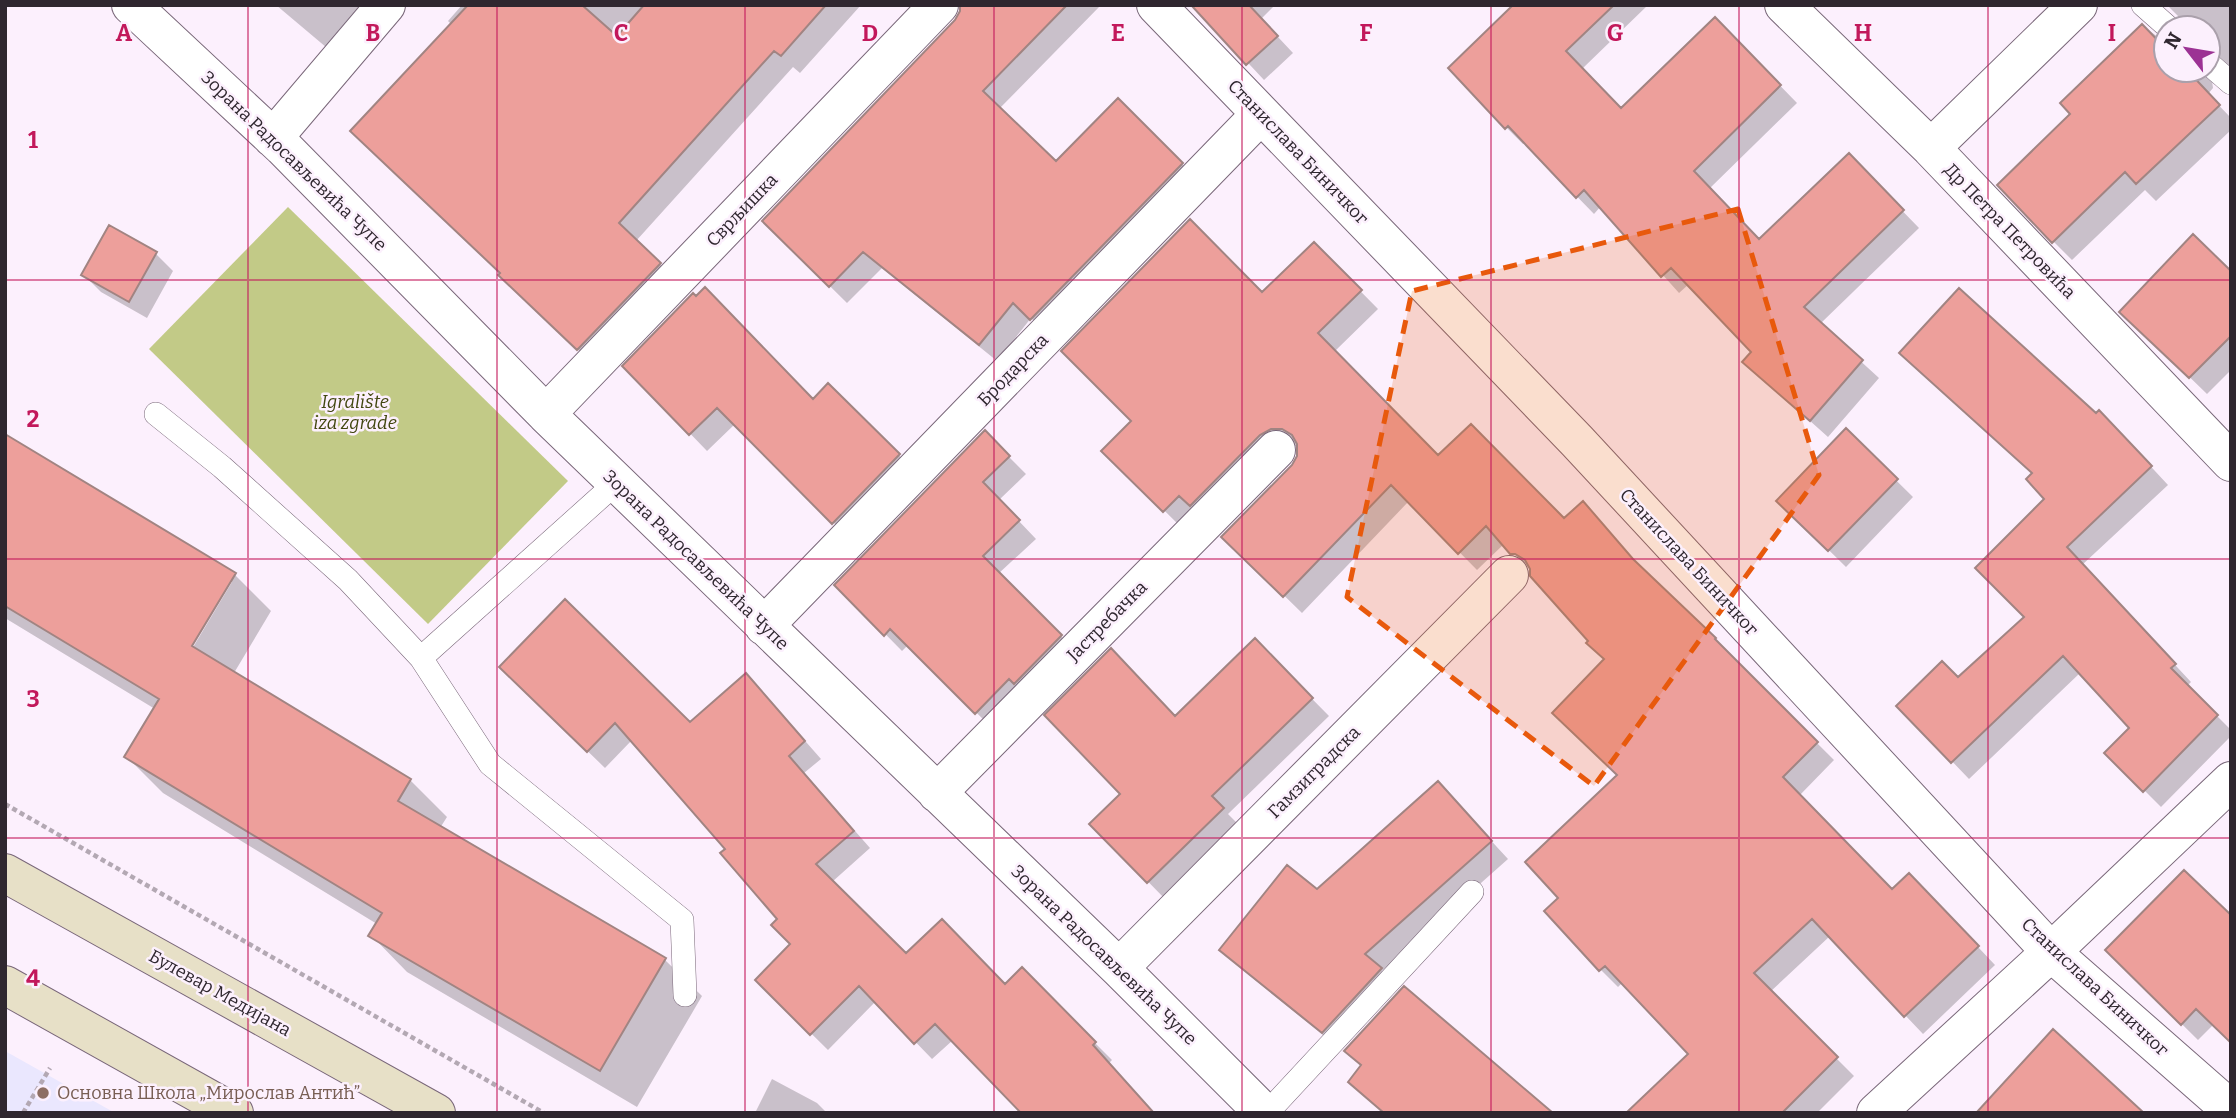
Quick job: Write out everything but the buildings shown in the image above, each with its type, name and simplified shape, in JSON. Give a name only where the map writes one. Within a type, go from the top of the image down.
[{"type":"main road","name":"Булевар Медијана","points":[[5,873],[436,1113]]},
{"type":"main road","points":[[5,985],[234,1113]]},
{"type":"street","name":"Зорана Радосављевића Чупе","points":[[131,5],[273,138],[616,483],[1266,1113]]},
{"type":"street","points":[[273,138],[386,5]]},
{"type":"street","name":"Сврљишка","points":[[546,414],[939,5]]},
{"type":"street","name":"Станислава Биничког","points":[[1156,5],[1577,441],[2051,951],[2231,1110]]},
{"type":"street","name":"Др Петра Петровића","points":[[1784,5],[1931,148],[2231,462]]},
{"type":"street","points":[[1931,148],[2078,5]]},
{"type":"street","name":"Бродарска","points":[[764,626],[1261,114]]},
{"type":"street","name":"Јастребачка","points":[[937,793],[1276,450]]},
{"type":"street","name":"Гамзиградска","points":[[1119,968],[1509,575]]},
{"type":"street","points":[[1876,1113],[2231,781]]},
{"type":"lane","points":[[156,414],[240,482],[339,571],[421,658],[489,764],[682,920],[685,995]]},
{"type":"lane","points":[[421,658],[616,483]]},
{"type":"lane","points":[[1266,1113],[1472,892]]},
{"type":"path","points":[[5,804],[544,1113]]},
{"type":"path","points":[[23,1113],[50,1068]]},
{"type":"highlighted area","points":[[1738,209],[1819,475],[1594,786],[1347,597],[1412,291]]},
{"type":"shaded area","name":"Основна Школа „Мирослав Антић”","points":[[5,1051],[46,1074],[115,1113],[5,1113]]},
{"type":"green space","name":"Igralište iza zgrade","points":[[288,207],[568,481],[428,624],[149,349]]},
{"type":"place","name":"Основна Школа „Мирослав Антић”","points":[[43,1093]]}]
